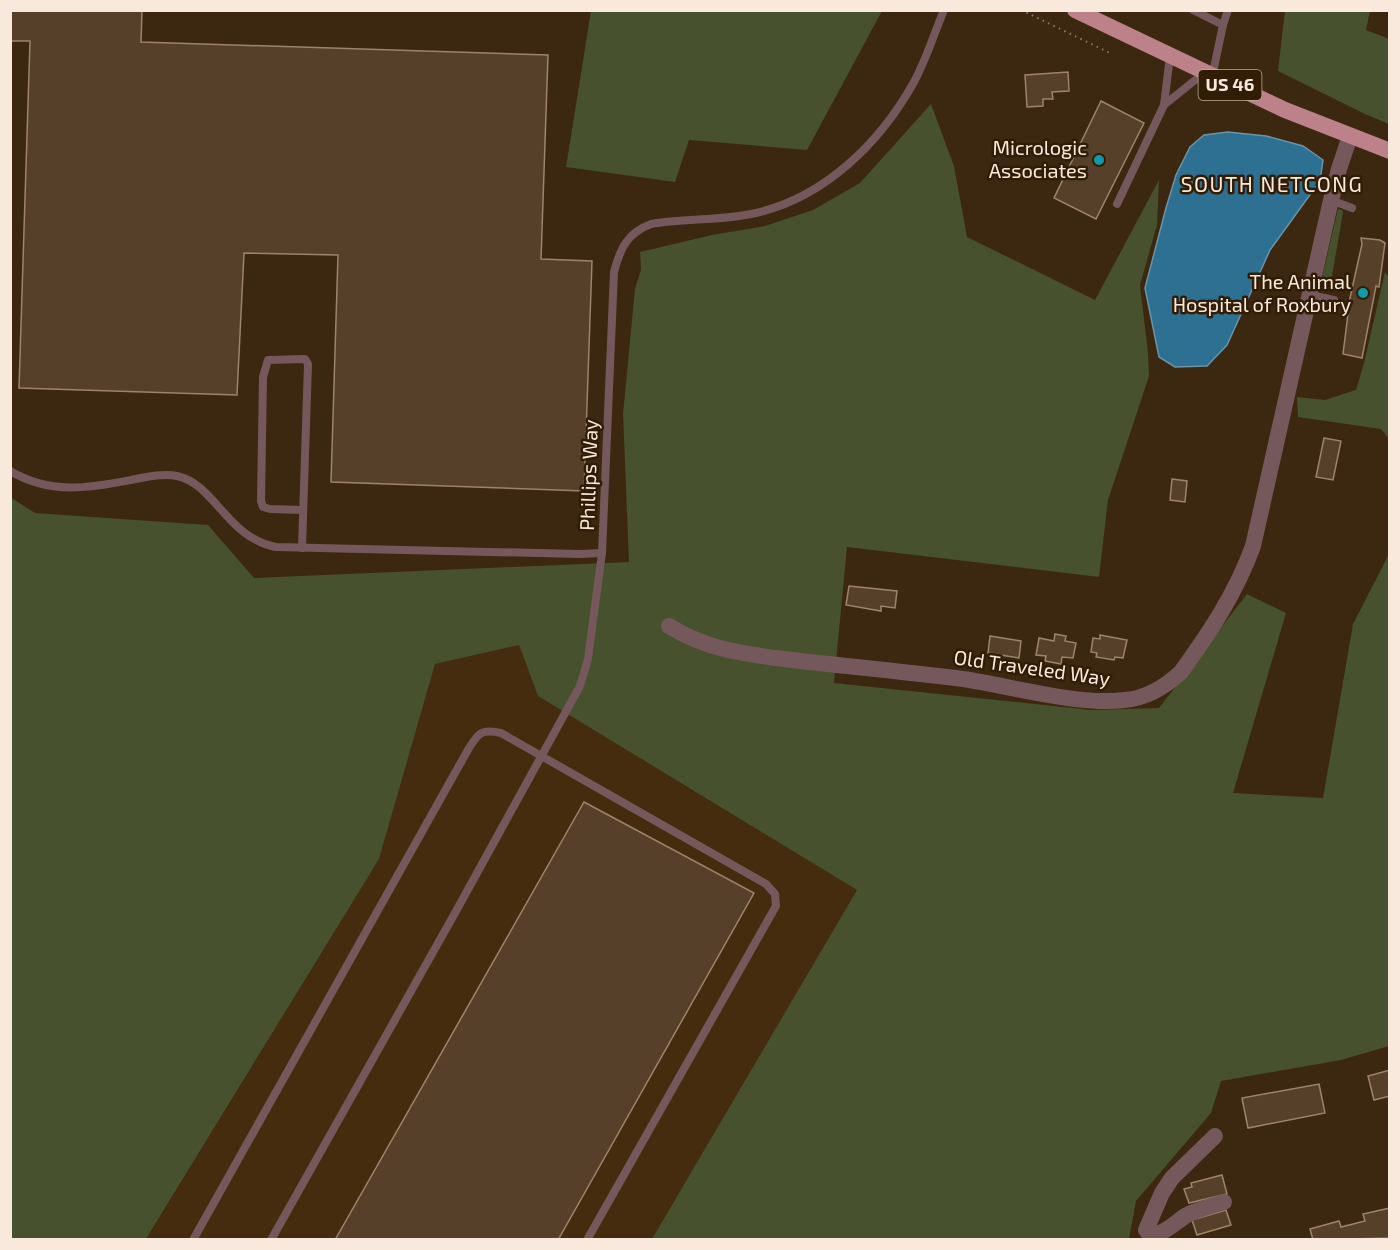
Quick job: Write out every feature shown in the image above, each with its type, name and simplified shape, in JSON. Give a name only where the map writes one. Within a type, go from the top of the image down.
[{"type":"main road","name":"US 46","points":[[1083,12],[1208,75],[1285,110],[1389,151]]},
{"type":"street","name":"Old Traveled Way","points":[[669,626],[689,638],[723,650],[963,679],[1094,700],[1123,701],[1155,692],[1181,672],[1203,642],[1224,610],[1247,564],[1261,519],[1331,200],[1350,136]]},
{"type":"street","points":[[1215,1136],[1172,1178],[1162,1193],[1146,1230],[1149,1234],[1164,1231],[1189,1214],[1224,1202]]},
{"type":"lane","name":"Phillips Way","points":[[10,471],[36,483],[69,489],[159,476],[177,476],[202,489],[234,525],[253,539],[268,545],[302,548],[602,553],[614,272],[618,253],[623,244],[638,229],[651,224],[756,213],[784,204],[829,180],[870,145],[899,107],[915,81],[944,10]]},
{"type":"lane","points":[[1193,10],[1222,25]]},
{"type":"lane","points":[[1164,105],[1208,75],[1228,10]]},
{"type":"lane","points":[[1117,204],[1164,105],[1170,56]]},
{"type":"lane","points":[[1331,200],[1352,208]]},
{"type":"lane","points":[[1310,295],[1334,300]]},
{"type":"lane","points":[[302,548],[308,364],[305,359],[268,360],[263,377],[261,501],[263,507],[270,509],[303,510]]},
{"type":"lane","points":[[271,1239],[456,913],[580,686],[588,659],[602,553]]},
{"type":"lane","points":[[193,1239],[477,735],[488,730],[501,733],[542,756],[766,884],[775,894],[776,906],[587,1239]]},
{"type":"path","points":[[1022,10],[1112,54]]},
{"type":"shaded area","points":[[519,645],[538,696],[857,890],[652,1239],[146,1240],[379,859],[435,664]]},
{"type":"green space","points":[[591,10],[882,11],[807,150],[689,140],[675,182],[566,167]]},
{"type":"green space","points":[[1285,11],[1370,11],[1366,30],[1389,39],[1389,124],[1278,71]]},
{"type":"green space","points":[[931,104],[954,166],[967,237],[1095,300],[1159,180],[1157,225],[1140,285],[1149,376],[1108,500],[1099,577],[847,547],[834,683],[1091,710],[1159,708],[1247,594],[1286,613],[1233,793],[1323,798],[1353,624],[1389,554],[1389,1046],[1341,1060],[1221,1081],[1211,1113],[1136,1201],[1129,1239],[652,1239],[857,890],[538,696],[519,645],[435,664],[379,859],[146,1239],[11,1239],[10,497],[35,513],[208,525],[254,578],[629,562],[623,414],[635,289],[641,270],[640,252],[712,235],[765,226],[813,210],[860,183]]},
{"type":"green space","points":[[1338,209],[1343,212],[1332,276],[1323,289],[1320,286]]},
{"type":"green space","points":[[1385,272],[1390,279],[1389,439],[1381,429],[1298,417],[1297,397],[1325,400],[1356,390]]},
{"type":"water","points":[[1228,132],[1266,136],[1303,146],[1323,160],[1320,181],[1270,250],[1227,345],[1207,366],[1175,367],[1159,357],[1145,288],[1176,175],[1190,147],[1204,135]]},
{"type":"building","points":[[10,10],[142,10],[141,42],[548,55],[541,259],[592,261],[584,491],[331,482],[338,255],[244,253],[237,395],[19,388],[30,41],[10,41]]},
{"type":"building","points":[[1068,72],[1069,91],[1052,92],[1053,99],[1043,99],[1043,106],[1027,107],[1025,75]]},
{"type":"building","name":"Micrologic Associates","points":[[1101,101],[1144,123],[1096,219],[1054,198]]},
{"type":"building","name":"The Animal Hospital of Roxbury","points":[[1361,238],[1380,240],[1385,243],[1379,287],[1376,286],[1362,358],[1343,354],[1350,298],[1362,244]]},
{"type":"building","points":[[1324,438],[1341,441],[1333,480],[1316,477]]},
{"type":"building","points":[[1172,479],[1187,481],[1185,502],[1170,500]]},
{"type":"building","points":[[849,586],[897,591],[895,608],[881,606],[881,611],[846,605]]},
{"type":"building","points":[[1055,634],[1066,636],[1065,641],[1076,643],[1073,658],[1062,657],[1061,664],[1045,661],[1046,656],[1036,655],[1039,638],[1054,641]]},
{"type":"building","points":[[1100,635],[1127,640],[1123,658],[1115,657],[1114,660],[1096,657],[1097,653],[1091,652],[1093,638],[1100,639]]},
{"type":"building","points":[[990,636],[1021,641],[1019,658],[988,653]]},
{"type":"building","points":[[584,802],[754,893],[558,1240],[335,1240]]},
{"type":"building","points":[[1390,1070],[1390,1096],[1374,1100],[1368,1076]]},
{"type":"building","points":[[1319,1084],[1325,1113],[1248,1128],[1242,1098]]},
{"type":"building","points":[[1222,1175],[1227,1194],[1189,1203],[1184,1189],[1192,1187],[1191,1183]]},
{"type":"building","points":[[1390,1208],[1390,1238],[1313,1240],[1310,1229],[1339,1221],[1341,1227],[1365,1221],[1363,1214]]},
{"type":"building","points":[[1226,1210],[1231,1225],[1197,1235],[1192,1220]]},
{"type":"place","name":"Micrologic Associates","points":[[1099,160]]},
{"type":"place","name":"The Animal Hospital of Roxbury","points":[[1363,293]]},
{"type":"district","name":"SOUTH NETCONG","points":[[1272,185]]}]
